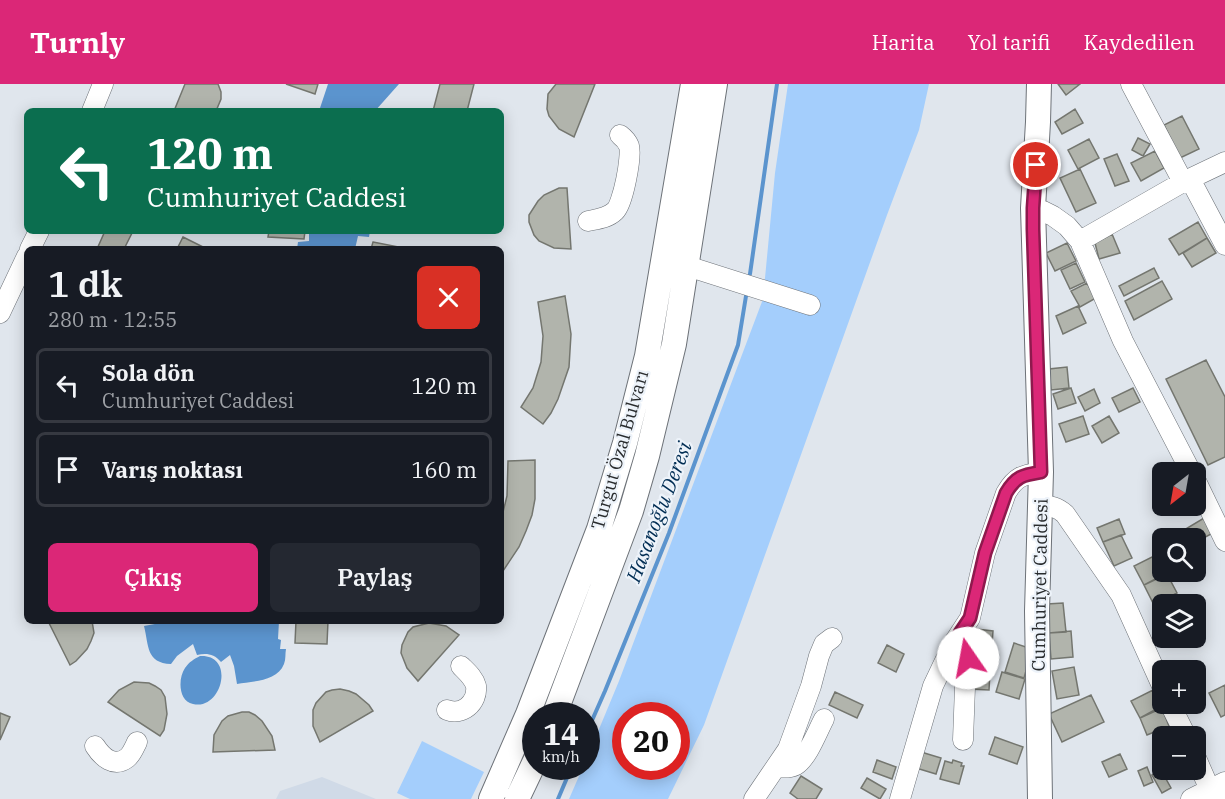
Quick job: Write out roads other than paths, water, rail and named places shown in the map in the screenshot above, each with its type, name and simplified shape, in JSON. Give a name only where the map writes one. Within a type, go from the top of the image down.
[{"type":"main road","name":"Turgut Özal Bulvarı","points":[[491,799],[528,714],[599,529],[625,443],[647,356],[693,84]]},
{"type":"main road","name":"Turgut Özal Bulvarı","points":[[559,702],[631,511],[647,456],[674,344],[715,84]]},
{"type":"main road","name":"Cumhuriyet Caddesi","points":[[1039,84],[1033,208],[1041,472],[1037,611],[1040,799]]},
{"type":"main road","points":[[517,799],[526,780]]},
{"type":"street","points":[[93,108],[103,84]]},
{"type":"street","points":[[1131,84],[1225,245]]},
{"type":"street","points":[[588,220],[610,215],[615,212],[621,201],[630,154],[627,142],[620,135]]},
{"type":"street","points":[[1080,241],[1186,180],[1225,162]]},
{"type":"street","points":[[1033,208],[1053,216],[1067,226],[1080,241],[1123,341],[1186,462]]},
{"type":"street","points":[[0,313],[24,262]]},
{"type":"street","points":[[687,266],[810,305]]},
{"type":"street","points":[[900,799],[933,686],[946,657],[970,618],[985,553],[1006,493],[1010,486],[1024,474],[1041,472]]},
{"type":"street","points":[[1206,502],[1225,541]]},
{"type":"street","points":[[1041,505],[1059,508],[1065,514],[1120,595],[1152,664]]},
{"type":"street","points":[[960,633],[966,642],[968,658],[963,740]]},
{"type":"street","points":[[754,799],[788,749],[811,687],[819,656],[824,644],[832,638]]},
{"type":"street","points":[[447,710],[457,712],[464,710],[475,696],[474,682],[461,666]]},
{"type":"street","points":[[777,767],[785,768],[798,763],[824,719]]},
{"type":"street","points":[[95,746],[104,757],[118,762],[129,757],[137,742]]},
{"type":"street","points":[[1191,799],[1220,790],[1206,771]]},
{"type":"waterway","name":"Hasanoğlu Deresi","points":[[750,274],[777,84]]},
{"type":"waterway","name":"Hasanoğlu Deresi","points":[[600,702],[669,533],[738,345],[746,296]]},
{"type":"waterway","name":"Hasanoğlu Deresi","points":[[558,799],[566,780]]}]
